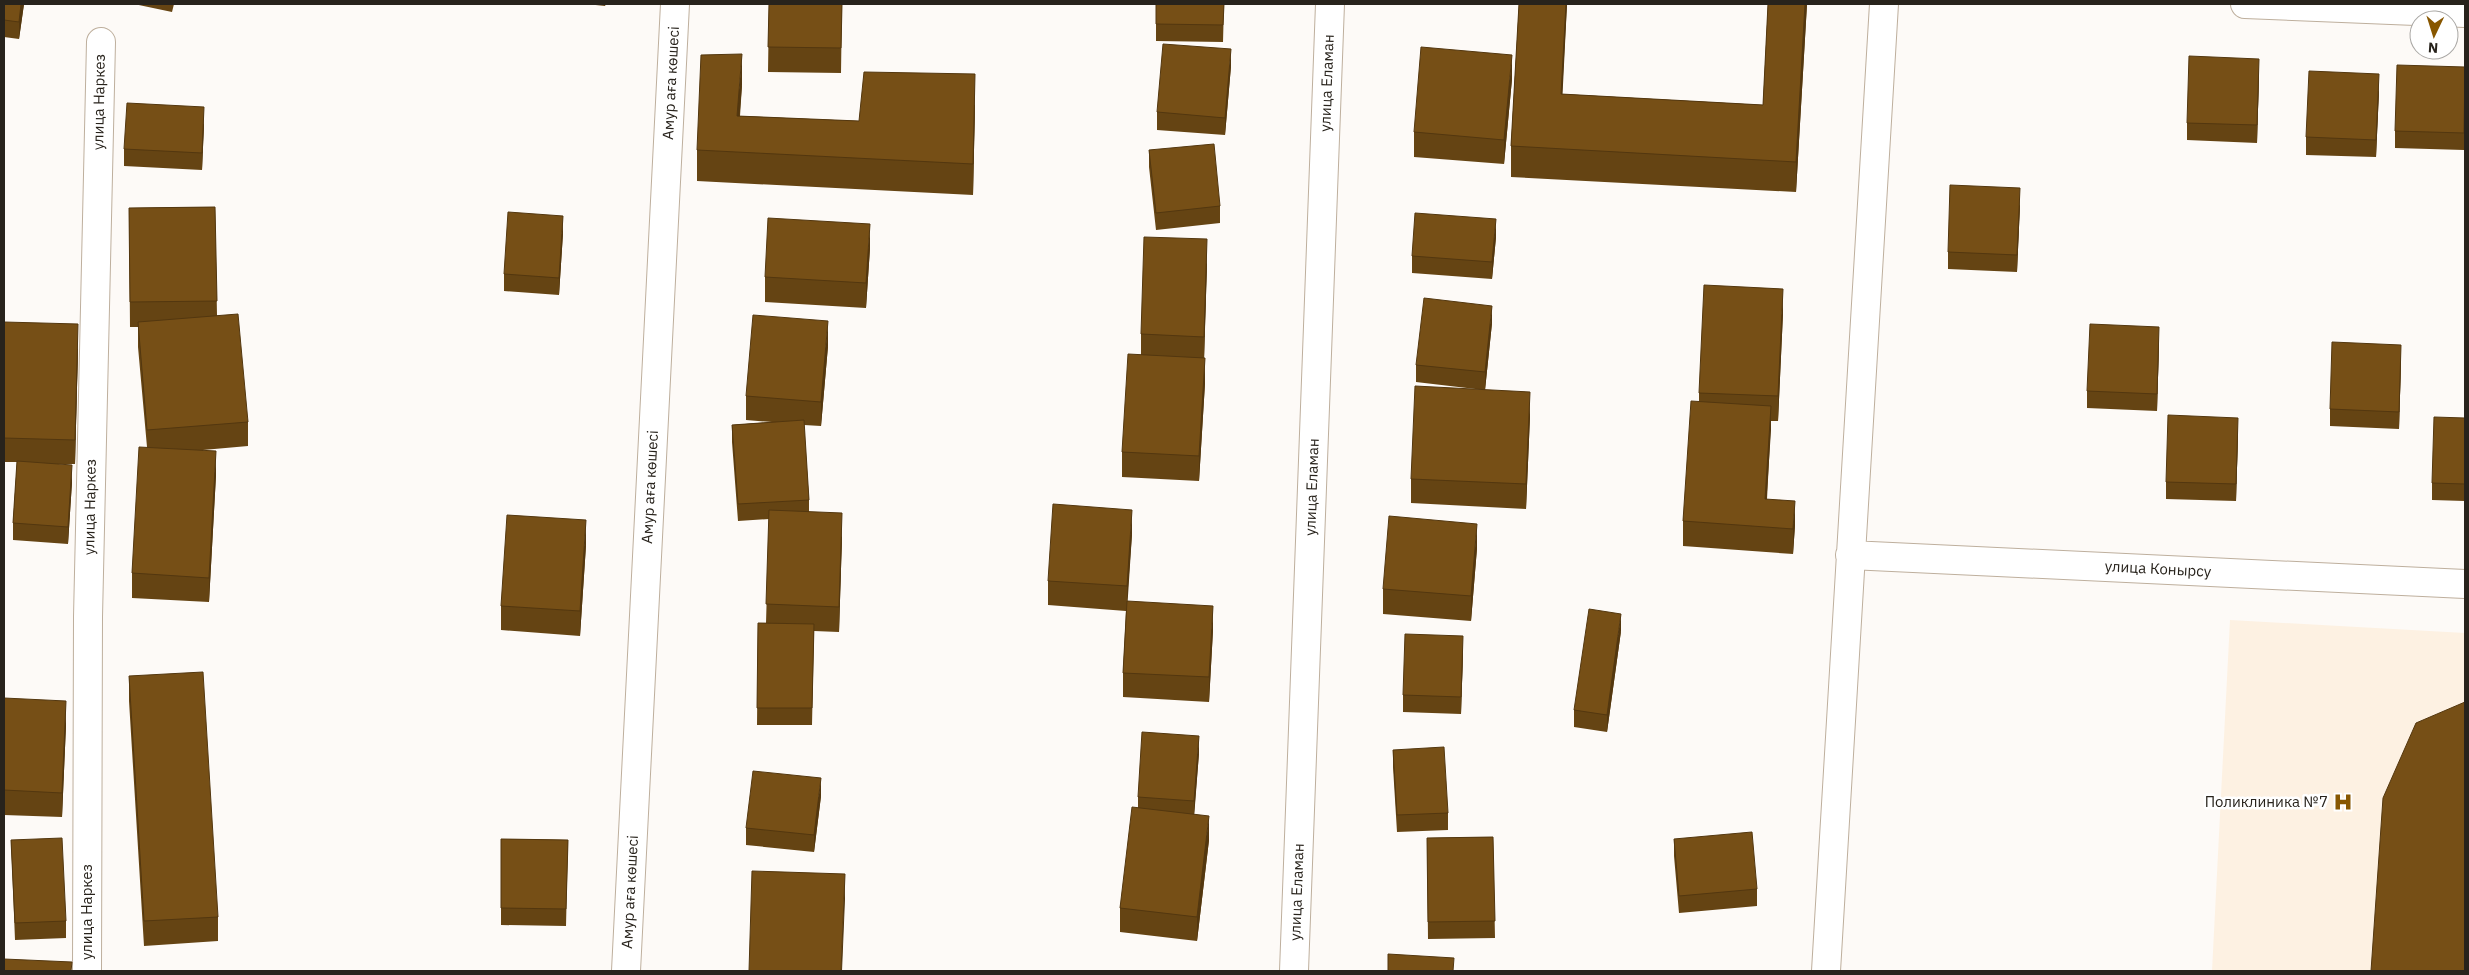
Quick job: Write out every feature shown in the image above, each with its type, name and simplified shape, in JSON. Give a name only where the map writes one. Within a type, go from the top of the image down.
[{"type":"street","name":"Амур аға көшесі","points":[[626,971],[675,4]]},
{"type":"street","name":"улица Еламан","points":[[1294,971],[1330,4]]},
{"type":"street","points":[[1826,971],[1884,4]]},
{"type":"street","points":[[2245,4],[2465,12]]},
{"type":"street","name":"улица Наркез","points":[[86,971],[88,617],[101,42]]},
{"type":"street","name":"улица Конырсу","points":[[1850,554],[2465,584]]},
{"type":"shaded area","name":"Поликлиника №7","points":[[2230,620],[2465,633],[2465,971],[2212,971]]},
{"type":"building","points":[[4,4],[21,4],[19,22],[4,20]]},
{"type":"building","points":[[769,4],[842,4],[841,48],[768,47]]},
{"type":"building","points":[[1156,4],[1224,4],[1223,25],[1156,24]]},
{"type":"building","points":[[1519,4],[1566,4],[1561,94],[1763,105],[1768,4],[1805,4],[1796,162],[1511,146]]},
{"type":"building","points":[[1163,44],[1231,49],[1225,118],[1157,112]]},
{"type":"building","points":[[1421,47],[1512,55],[1504,140],[1414,132]]},
{"type":"building","points":[[742,54],[737,116],[859,121],[864,72],[975,74],[973,164],[697,150],[701,55]]},
{"type":"building","points":[[2189,56],[2259,59],[2257,125],[2187,123]]},
{"type":"building","points":[[2397,65],[2465,67],[2464,133],[2395,131]]},
{"type":"building","points":[[2309,71],[2379,74],[2376,140],[2306,137]]},
{"type":"building","points":[[127,103],[204,107],[202,153],[124,149]]},
{"type":"building","points":[[1214,144],[1220,206],[1156,213],[1149,150]]},
{"type":"building","points":[[1950,185],[2020,188],[2017,255],[1948,252]]},
{"type":"building","points":[[215,207],[217,301],[130,302],[129,208]]},
{"type":"building","points":[[508,212],[563,216],[559,278],[504,274]]},
{"type":"building","points":[[1415,213],[1496,219],[1492,262],[1412,256]]},
{"type":"building","points":[[768,218],[870,224],[866,283],[765,277]]},
{"type":"building","points":[[1144,237],[1207,239],[1204,337],[1141,334]]},
{"type":"building","points":[[1704,285],[1783,289],[1778,396],[1699,393]]},
{"type":"building","points":[[1424,298],[1492,306],[1485,372],[1416,365]]},
{"type":"building","points":[[238,314],[248,422],[147,430],[138,322]]},
{"type":"building","points":[[753,315],[828,321],[821,402],[746,396]]},
{"type":"building","points":[[4,322],[78,324],[75,440],[4,438]]},
{"type":"building","points":[[2090,324],[2159,327],[2157,394],[2087,391]]},
{"type":"building","points":[[2332,342],[2401,345],[2399,412],[2330,409]]},
{"type":"building","points":[[1128,354],[1205,358],[1199,456],[1122,452]]},
{"type":"building","points":[[1415,386],[1530,392],[1526,484],[1411,479]]},
{"type":"building","points":[[1691,401],[1771,406],[1765,499],[1795,501],[1793,529],[1683,521]]},
{"type":"building","points":[[2168,415],[2238,418],[2236,484],[2166,482]]},
{"type":"building","points":[[2434,417],[2465,418],[2465,484],[2432,483]]},
{"type":"building","points":[[804,420],[809,500],[738,504],[732,425]]},
{"type":"building","points":[[139,447],[216,451],[209,578],[132,573]]},
{"type":"building","points":[[17,461],[72,465],[68,527],[13,523]]},
{"type":"building","points":[[1053,504],[1132,510],[1127,586],[1048,581]]},
{"type":"building","points":[[769,510],[842,513],[839,607],[766,604]]},
{"type":"building","points":[[507,515],[586,520],[580,611],[501,606]]},
{"type":"building","points":[[1389,516],[1477,524],[1471,596],[1383,589]]},
{"type":"building","points":[[1127,601],[1213,606],[1209,677],[1123,673]]},
{"type":"building","points":[[1589,609],[1621,614],[1607,715],[1574,710]]},
{"type":"building","points":[[758,623],[814,624],[812,708],[757,708]]},
{"type":"building","points":[[1405,634],[1463,636],[1461,697],[1403,695]]},
{"type":"building","points":[[203,672],[218,917],[144,921],[129,676]]},
{"type":"building","points":[[4,698],[66,701],[62,793],[4,790]]},
{"type":"building","points":[[2465,702],[2465,971],[2371,971],[2383,798],[2416,723]]},
{"type":"building","points":[[1142,732],[1199,736],[1194,801],[1138,797]]},
{"type":"building","points":[[1444,747],[1448,813],[1397,815],[1393,750]]},
{"type":"building","points":[[753,771],[821,778],[814,835],[746,828]]},
{"type":"building","points":[[1132,807],[1209,816],[1197,917],[1120,908]]},
{"type":"building","points":[[1752,832],[1757,889],[1679,896],[1674,839]]},
{"type":"building","points":[[1493,837],[1495,921],[1428,922],[1427,838]]},
{"type":"building","points":[[62,838],[66,921],[15,923],[11,840]]},
{"type":"building","points":[[501,839],[568,840],[566,909],[501,908]]},
{"type":"building","points":[[752,871],[845,874],[841,971],[749,971]]},
{"type":"building","points":[[1388,954],[1454,958],[1453,971],[1388,971]]},
{"type":"building","points":[[4,959],[72,962],[71,971],[4,971]]},
{"type":"place","name":"Поликлиника №7","points":[[2343,802]]}]
